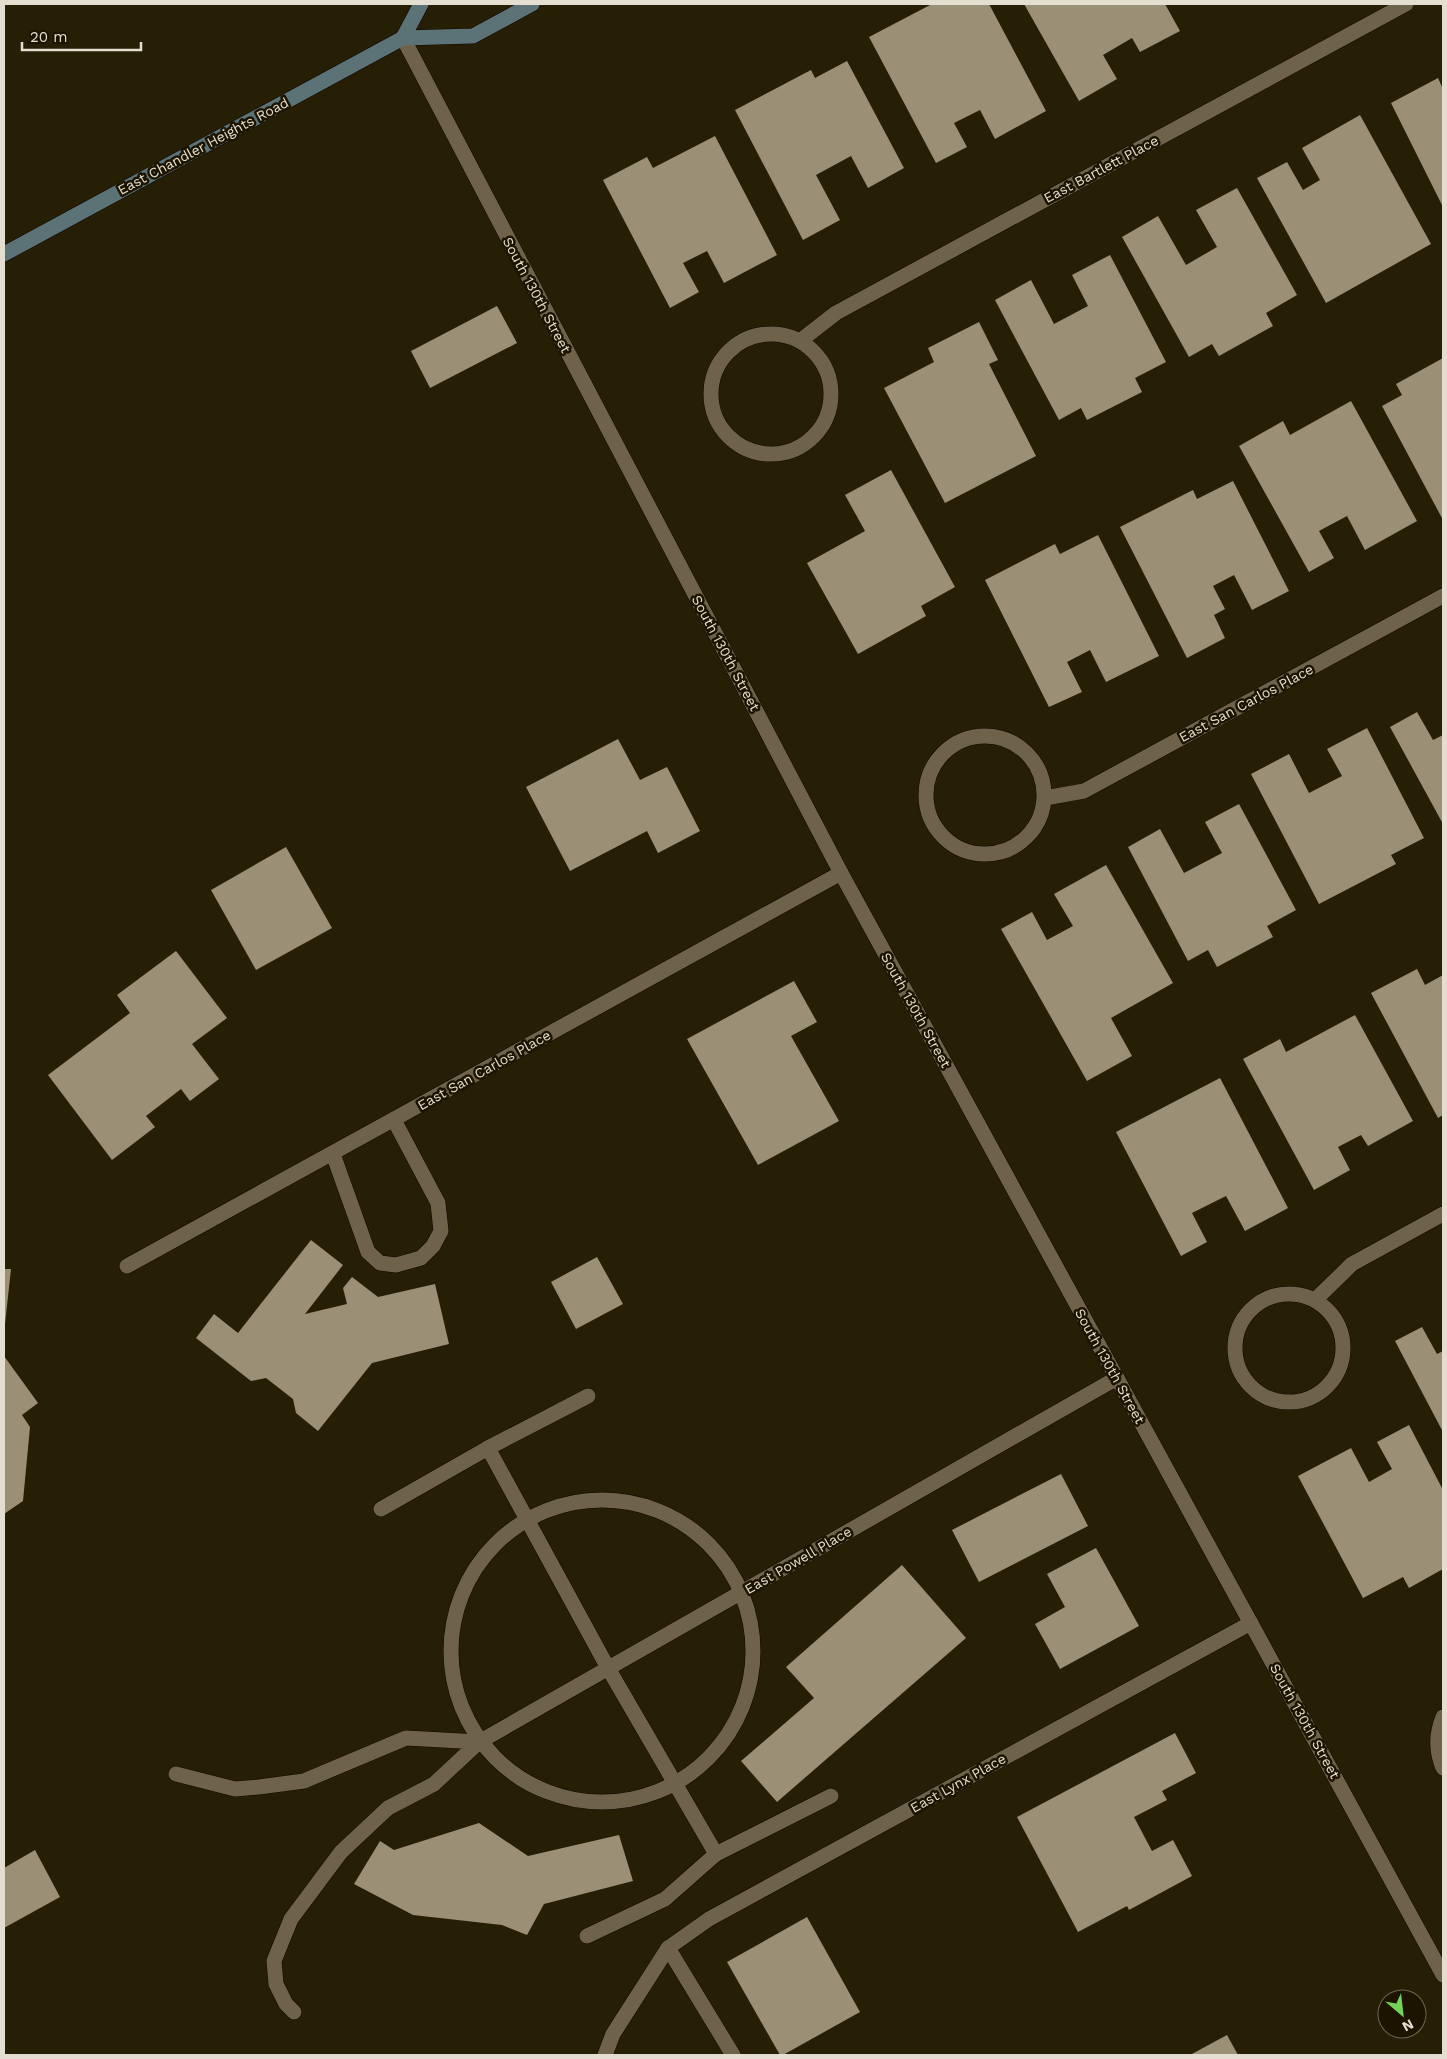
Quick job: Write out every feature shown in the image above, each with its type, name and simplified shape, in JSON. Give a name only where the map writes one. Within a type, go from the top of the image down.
[{"type":"main road","points":[[403,38],[421,4]]},
{"type":"main road","name":"East Chandler Heights Road","points":[[4,254],[403,38],[473,36],[532,4]]},
{"type":"street","name":"East Bartlett Place","points":[[800,341],[836,312],[1406,4]]},
{"type":"street","name":"South 130th Street","points":[[403,38],[841,873],[1443,1975]]},
{"type":"street","points":[[765,334],[783,335],[800,341],[815,352],[826,368],[832,387],[830,406],[823,424],[811,439],[795,449],[776,454],[757,452],[739,445],[725,432],[715,417],[711,399],[712,380],[719,363],[731,349],[747,339],[765,334]]},
{"type":"street","name":"East San Carlos Place","points":[[1045,798],[1084,791],[1443,596]]},
{"type":"street","points":[[985,736],[1004,739],[1021,748],[1034,761],[1043,779],[1045,798],[1040,818],[1030,834],[1014,846],[996,853],[976,853],[957,847],[941,835],[931,819],[926,800],[928,780],[936,763],[949,748],[966,739],[985,736]]},
{"type":"street","name":"East San Carlos Place","points":[[127,1266],[841,873]]},
{"type":"street","points":[[333,1154],[368,1252],[380,1264],[396,1265],[420,1258],[433,1246],[441,1231],[438,1203],[394,1120]]},
{"type":"street","points":[[1315,1300],[1352,1264],[1443,1214]]},
{"type":"street","points":[[1280,1294],[1298,1294],[1315,1300],[1329,1311],[1339,1326],[1343,1343],[1341,1361],[1334,1377],[1322,1390],[1306,1398],[1289,1402],[1272,1398],[1256,1390],[1244,1378],[1236,1361],[1235,1344],[1244,1318],[1249,1311],[1264,1300],[1280,1294]]},
{"type":"street","name":"East Powell Place","points":[[294,2012],[286,2004],[276,1984],[274,1961],[291,1919],[341,1852],[388,1808],[434,1784],[479,1742],[1117,1378]]},
{"type":"street","points":[[381,1509],[488,1448],[588,1396]]},
{"type":"street","points":[[488,1448],[608,1668],[716,1854]]},
{"type":"street","points":[[627,1500],[675,1517],[709,1543],[716,1549],[743,1592],[754,1639],[750,1688],[730,1732],[698,1768],[655,1793],[607,1802],[558,1796],[514,1776],[479,1742],[456,1696],[449,1645],[460,1595],[487,1551],[527,1518],[575,1501],[627,1500]]},
{"type":"street","name":"East Lynx Place","points":[[605,2055],[613,2034],[668,1948],[709,1919],[1251,1623]]},
{"type":"street","points":[[1443,1717],[1437,1738],[1439,1758],[1443,1768]]},
{"type":"street","points":[[176,1774],[235,1789],[259,1787],[304,1781],[406,1738],[479,1742]]},
{"type":"street","points":[[587,1936],[665,1899],[716,1854],[831,1796]]},
{"type":"street","points":[[668,1948],[733,2055]]},
{"type":"building","points":[[932,4],[989,4],[1046,111],[995,139],[980,110],[954,123],[967,147],[936,163],[869,37]]},
{"type":"building","points":[[1024,4],[1165,4],[1180,31],[1140,52],[1132,38],[1103,55],[1117,79],[1079,101]]},
{"type":"building","points":[[847,61],[904,168],[868,188],[851,156],[816,175],[840,220],[803,240],[735,110],[811,70],[815,78]]},
{"type":"building","points":[[1438,78],[1443,89],[1443,207],[1391,103]]},
{"type":"building","points":[[1360,115],[1431,244],[1326,303],[1257,178],[1287,162],[1303,190],[1320,180],[1302,148]]},
{"type":"building","points":[[715,136],[777,255],[724,283],[707,251],[683,263],[699,292],[670,308],[603,180],[647,157],[653,168]]},
{"type":"building","points":[[1237,188],[1297,295],[1266,313],[1273,326],[1219,356],[1212,344],[1189,357],[1122,237],[1158,216],[1186,265],[1217,247],[1196,210]]},
{"type":"building","points":[[1110,255],[1166,362],[1135,378],[1142,392],[1087,420],[1081,408],[1059,420],[995,300],[1031,280],[1054,324],[1088,306],[1072,275]]},
{"type":"building","points":[[497,306],[517,343],[430,388],[411,351]]},
{"type":"building","points":[[979,322],[998,360],[989,364],[1036,456],[945,503],[884,388],[934,362],[928,348]]},
{"type":"building","points":[[1443,358],[1443,520],[1382,406],[1402,395],[1396,384]]},
{"type":"building","points":[[1351,401],[1417,521],[1365,550],[1347,516],[1319,531],[1334,558],[1309,572],[1239,446],[1283,421],[1290,435]]},
{"type":"building","points":[[891,470],[955,587],[921,606],[926,616],[858,654],[807,563],[865,531],[845,495]]},
{"type":"building","points":[[1233,481],[1289,591],[1252,610],[1234,575],[1213,586],[1225,609],[1214,615],[1225,638],[1187,658],[1120,527],[1193,490],[1197,499]]},
{"type":"building","points":[[1098,535],[1159,656],[1106,682],[1090,650],[1067,662],[1082,692],[1049,707],[985,580],[1055,544],[1060,554]]},
{"type":"building","points":[[1417,712],[1433,740],[1443,735],[1443,824],[1390,727]]},
{"type":"building","points":[[1367,728],[1424,838],[1391,855],[1396,864],[1319,904],[1251,774],[1289,754],[1309,793],[1342,776],[1327,749]]},
{"type":"building","points":[[618,739],[640,780],[667,767],[700,831],[658,853],[647,831],[570,871],[526,787]]},
{"type":"building","points":[[1239,804],[1296,910],[1267,926],[1273,937],[1217,967],[1208,950],[1188,961],[1128,847],[1160,829],[1184,873],[1222,853],[1205,822]]},
{"type":"building","points":[[286,847],[332,928],[256,970],[211,890]]},
{"type":"building","points":[[1106,865],[1173,983],[1111,1018],[1132,1056],[1087,1081],[1001,929],[1032,912],[1047,940],[1073,926],[1054,894]]},
{"type":"building","points":[[176,951],[227,1018],[192,1044],[219,1079],[190,1101],[181,1089],[146,1116],[155,1127],[112,1160],[48,1075],[130,1013],[117,995]]},
{"type":"building","points":[[1417,969],[1425,985],[1443,975],[1443,1115],[1438,1118],[1371,993]]},
{"type":"building","points":[[794,981],[817,1022],[791,1036],[839,1121],[758,1165],[687,1039]]},
{"type":"building","points":[[1355,1015],[1413,1121],[1368,1146],[1361,1135],[1338,1147],[1350,1170],[1314,1190],[1243,1059],[1280,1039],[1286,1052]]},
{"type":"building","points":[[1220,1078],[1288,1208],[1245,1231],[1226,1196],[1192,1213],[1207,1242],[1181,1256],[1116,1132]]},
{"type":"building","points":[[311,1240],[343,1265],[305,1314],[347,1304],[343,1288],[352,1277],[378,1297],[435,1284],[449,1344],[372,1363],[318,1431],[296,1413],[293,1399],[266,1378],[251,1381],[196,1338],[214,1314],[238,1333]]},
{"type":"building","points":[[597,1257],[623,1304],[576,1329],[551,1282]]},
{"type":"building","points":[[4,1269],[11,1269],[5,1324],[4,1324]]},
{"type":"building","points":[[1422,1327],[1437,1354],[1443,1351],[1443,1432],[1395,1341]]},
{"type":"building","points":[[4,1356],[38,1403],[22,1415],[30,1427],[23,1501],[4,1514]]},
{"type":"building","points":[[1409,1425],[1443,1490],[1443,1569],[1409,1588],[1403,1577],[1363,1598],[1298,1476],[1351,1448],[1369,1482],[1392,1469],[1377,1442]]},
{"type":"building","points":[[1061,1474],[1088,1526],[979,1582],[952,1530]]},
{"type":"building","points":[[1096,1548],[1139,1626],[1060,1669],[1035,1624],[1065,1607],[1047,1574]]},
{"type":"building","points":[[902,1565],[966,1638],[777,1802],[741,1761],[814,1698],[786,1667]]},
{"type":"building","points":[[1175,1733],[1196,1773],[1162,1791],[1167,1800],[1134,1817],[1152,1851],[1173,1840],[1192,1876],[1129,1910],[1127,1906],[1078,1932],[1017,1817]]},
{"type":"building","points":[[479,1823],[528,1856],[619,1835],[633,1881],[544,1904],[527,1935],[502,1925],[413,1915],[354,1884],[380,1841],[394,1850]]},
{"type":"building","points":[[35,1850],[60,1897],[4,1928],[4,1868]]},
{"type":"building","points":[[807,1917],[860,2012],[780,2055],[727,1962]]},
{"type":"building","points":[[1227,2035],[1238,2055],[1190,2055]]}]
